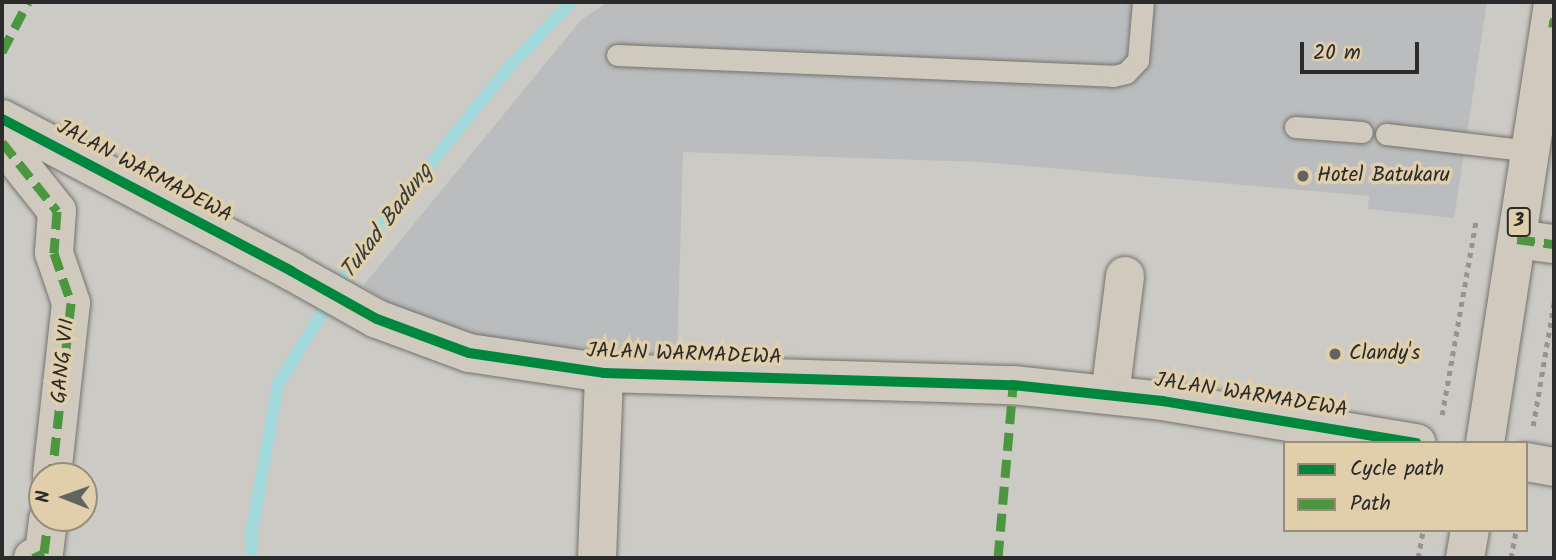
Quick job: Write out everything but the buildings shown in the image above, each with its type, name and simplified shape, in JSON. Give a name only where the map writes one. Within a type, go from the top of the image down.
[{"type":"main road","name":"3","points":[[1485,441],[1517,239],[1540,132],[1552,15]]},
{"type":"main road","name":"JALAN WARMADEWA","points":[[2,119],[291,271],[376,319],[469,353],[604,373],[1013,385],[1110,395],[1404,441]]},
{"type":"main road","name":"GANG VII","points":[[2,142],[57,211],[54,253],[71,303],[54,462]]},
{"type":"main road","points":[[1517,239],[1554,244]]},
{"type":"main road","points":[[1110,395],[1125,276]]},
{"type":"main road","points":[[597,558],[604,373]]},
{"type":"main road","points":[[33,558],[44,553],[46,532]]},
{"type":"main road","points":[[1465,558],[1470,532]]},
{"type":"lane","points":[[617,55],[1113,76],[1126,73],[1138,60],[1143,2]]},
{"type":"lane","points":[[1294,127],[1362,132]]},
{"type":"lane","points":[[1386,134],[1540,132]]},
{"type":"path","points":[[1536,464],[1554,302]]},
{"type":"path","points":[[1418,558],[1423,532]]},
{"type":"path","points":[[1511,558],[1516,532]]},
{"type":"shaded area","name":"Hotel Batukaru","points":[[608,2],[1487,2],[1454,218],[1368,209],[1369,196],[981,162],[683,152],[677,354],[525,350],[411,317],[363,286],[581,20]]},
{"type":"waterway","name":"Tukad Badung","points":[[252,558],[251,536],[278,384],[364,246],[510,66],[571,2]]},
{"type":"marked path","points":[[2,52],[28,2]]},
{"type":"marked path","points":[[1549,22],[1554,23]]},
{"type":"marked path","points":[[2,142],[57,211],[54,253],[71,303],[54,462]]},
{"type":"marked path","points":[[1517,239],[1554,244]]},
{"type":"marked path","points":[[998,558],[1013,385]]},
{"type":"marked path","points":[[33,558],[44,553],[46,532]]},
{"type":"cycle path","points":[[2,119],[377,319],[469,353],[604,373],[1013,385],[1162,401],[1405,441]]},
{"type":"place","name":"Hotel Batukaru","points":[[1303,176]]},
{"type":"place","name":"Clandy's","points":[[1335,354]]}]
